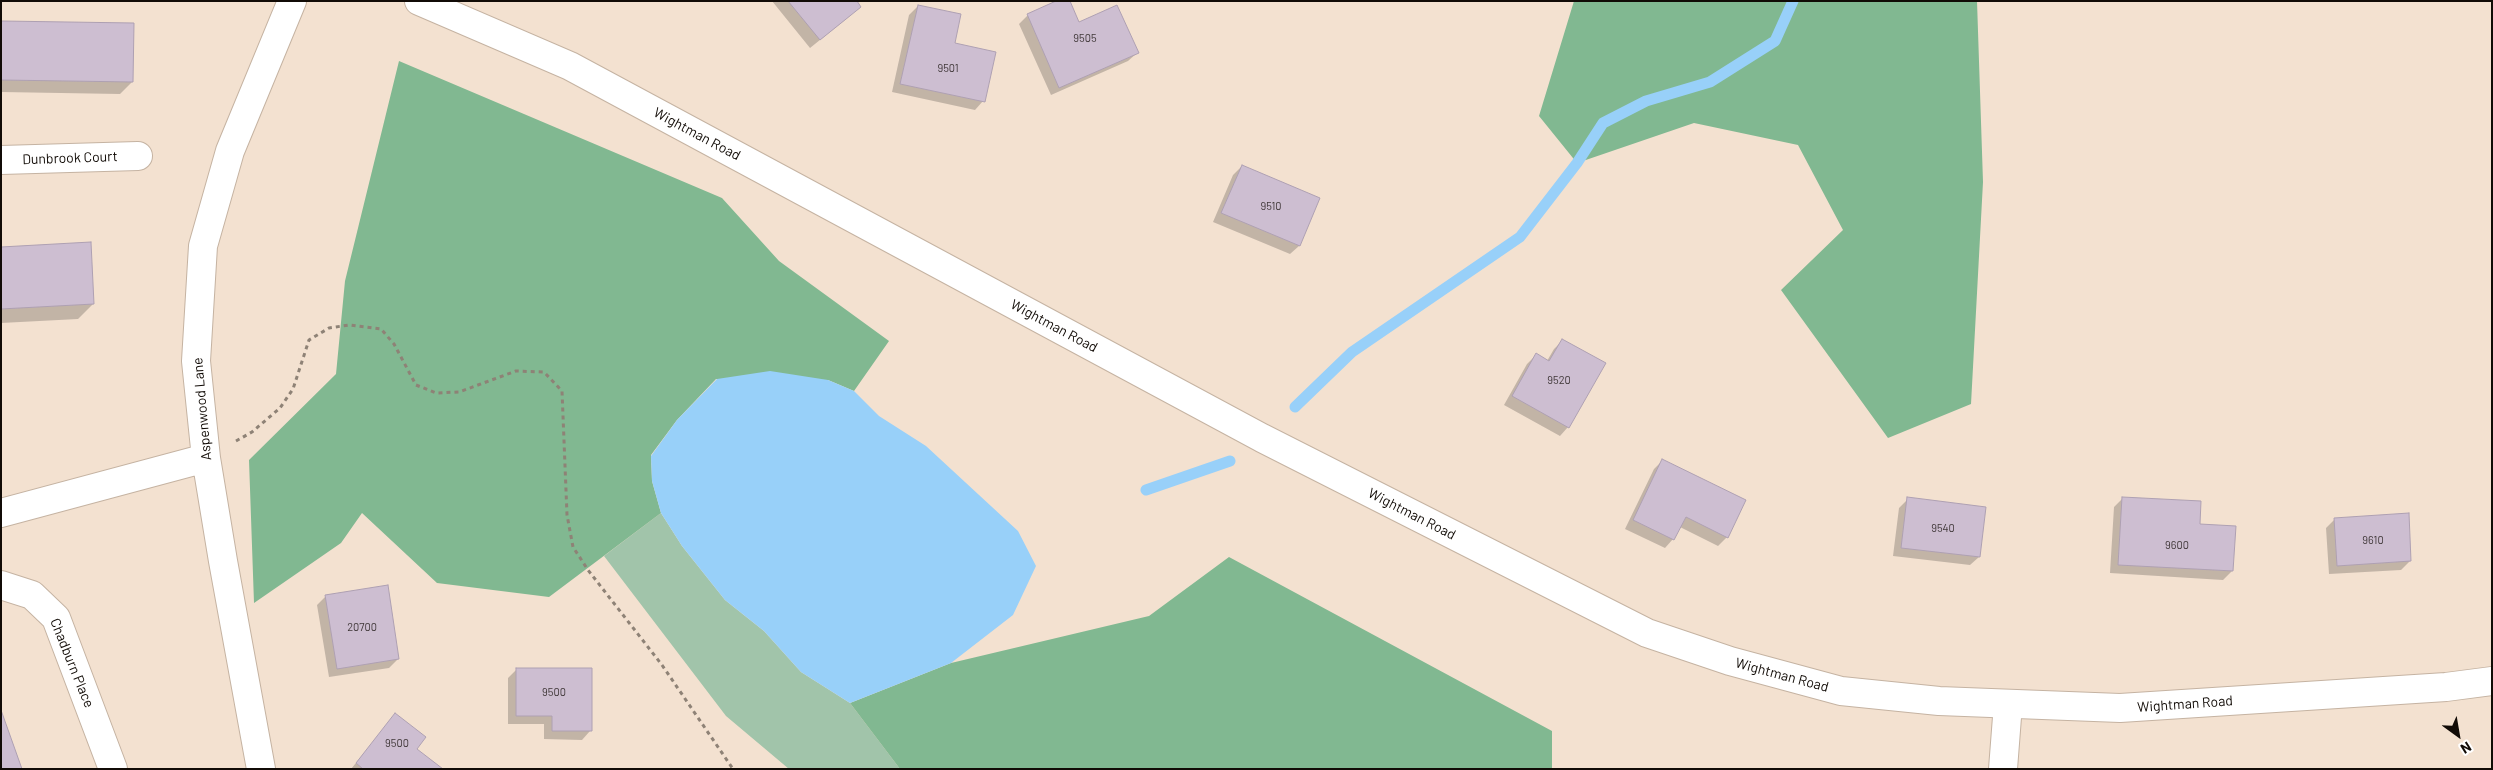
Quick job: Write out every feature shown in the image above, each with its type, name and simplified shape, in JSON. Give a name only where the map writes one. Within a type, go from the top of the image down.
[{"type":"main road","name":"Aspenwood Lane","points":[[261,769],[206,458],[196,362],[202,246],[230,151],[292,1]]},
{"type":"main road","name":"Wightman Road","points":[[419,1],[570,66],[1262,438],[1646,633],[1730,661],[1841,691],[1939,701],[2120,708],[2446,687],[2492,681]]},
{"type":"main road","name":"Dunbrook Court","points":[[1,160],[138,156]]},
{"type":"main road","points":[[1,513],[206,458]]},
{"type":"main road","name":"Chadburn Place","points":[[1,585],[32,595],[56,618],[113,769]]},
{"type":"main road","points":[[2003,769],[2008,704]]},
{"type":"path","points":[[206,458],[252,432],[280,408],[293,389],[308,340],[329,328],[349,325],[381,329],[394,344],[416,385],[436,393],[459,392],[516,371],[544,372],[562,391],[567,515],[573,547],[588,570],[662,664],[733,769]]},
{"type":"green space","points":[[1574,1],[1977,1],[1983,182],[1971,404],[1888,438],[1781,290],[1843,230],[1798,145],[1694,123],[1577,163],[1539,116]]},
{"type":"green space","points":[[399,61],[722,198],[779,261],[889,341],[854,391],[828,380],[716,379],[677,420],[651,455],[652,481],[661,513],[549,597],[437,583],[362,513],[341,543],[254,603],[249,460],[336,374],[345,281]]},
{"type":"green space","points":[[661,513],[682,546],[725,600],[764,631],[801,672],[850,703],[900,769],[789,769],[726,716],[604,556]]},
{"type":"green space","points":[[1229,557],[1552,731],[1552,769],[900,769],[850,703],[951,663],[1149,616]]},
{"type":"water","points":[[770,371],[828,380],[854,391],[879,416],[926,446],[1018,531],[1036,566],[1013,615],[951,663],[850,703],[801,672],[764,631],[725,600],[682,546],[661,513],[652,481],[651,456],[677,420],[717,379]]},
{"type":"building","points":[[788,1],[857,1],[861,7],[820,40]]},
{"type":"building","points":[[1056,1],[1070,1],[1079,22],[1117,5],[1139,53],[1059,88],[1027,14]]},
{"type":"building","points":[[918,5],[961,14],[955,43],[996,52],[985,102],[900,84]]},
{"type":"building","points":[[1,21],[134,23],[133,82],[1,80]]},
{"type":"building","points":[[1242,165],[1320,198],[1300,246],[1221,213]]},
{"type":"building","points":[[91,242],[94,304],[1,309],[1,247]]},
{"type":"building","points":[[1562,339],[1606,363],[1569,428],[1512,396],[1536,353],[1549,361]]},
{"type":"building","points":[[1662,459],[1746,500],[1728,538],[1686,517],[1674,540],[1633,520]]},
{"type":"building","points":[[1907,497],[1986,507],[1980,557],[1901,548]]},
{"type":"building","points":[[2122,497],[2201,501],[2200,524],[2236,526],[2233,571],[2118,565]]},
{"type":"building","points":[[2409,513],[2411,561],[2337,566],[2334,518]]},
{"type":"building","points":[[388,585],[399,659],[337,669],[325,595]]},
{"type":"building","points":[[516,668],[592,668],[592,731],[552,731],[552,716],[516,716]]},
{"type":"building","points":[[1,710],[22,769],[1,769]]},
{"type":"building","points":[[395,713],[426,737],[417,749],[443,769],[363,769],[356,763]]},
{"type":"waterway","points":[[1295,407],[1352,352],[1520,237],[1577,163],[1603,123],[1646,101],[1710,82],[1775,41],[1793,1]]},
{"type":"waterway","points":[[1146,490],[1230,461]]}]
